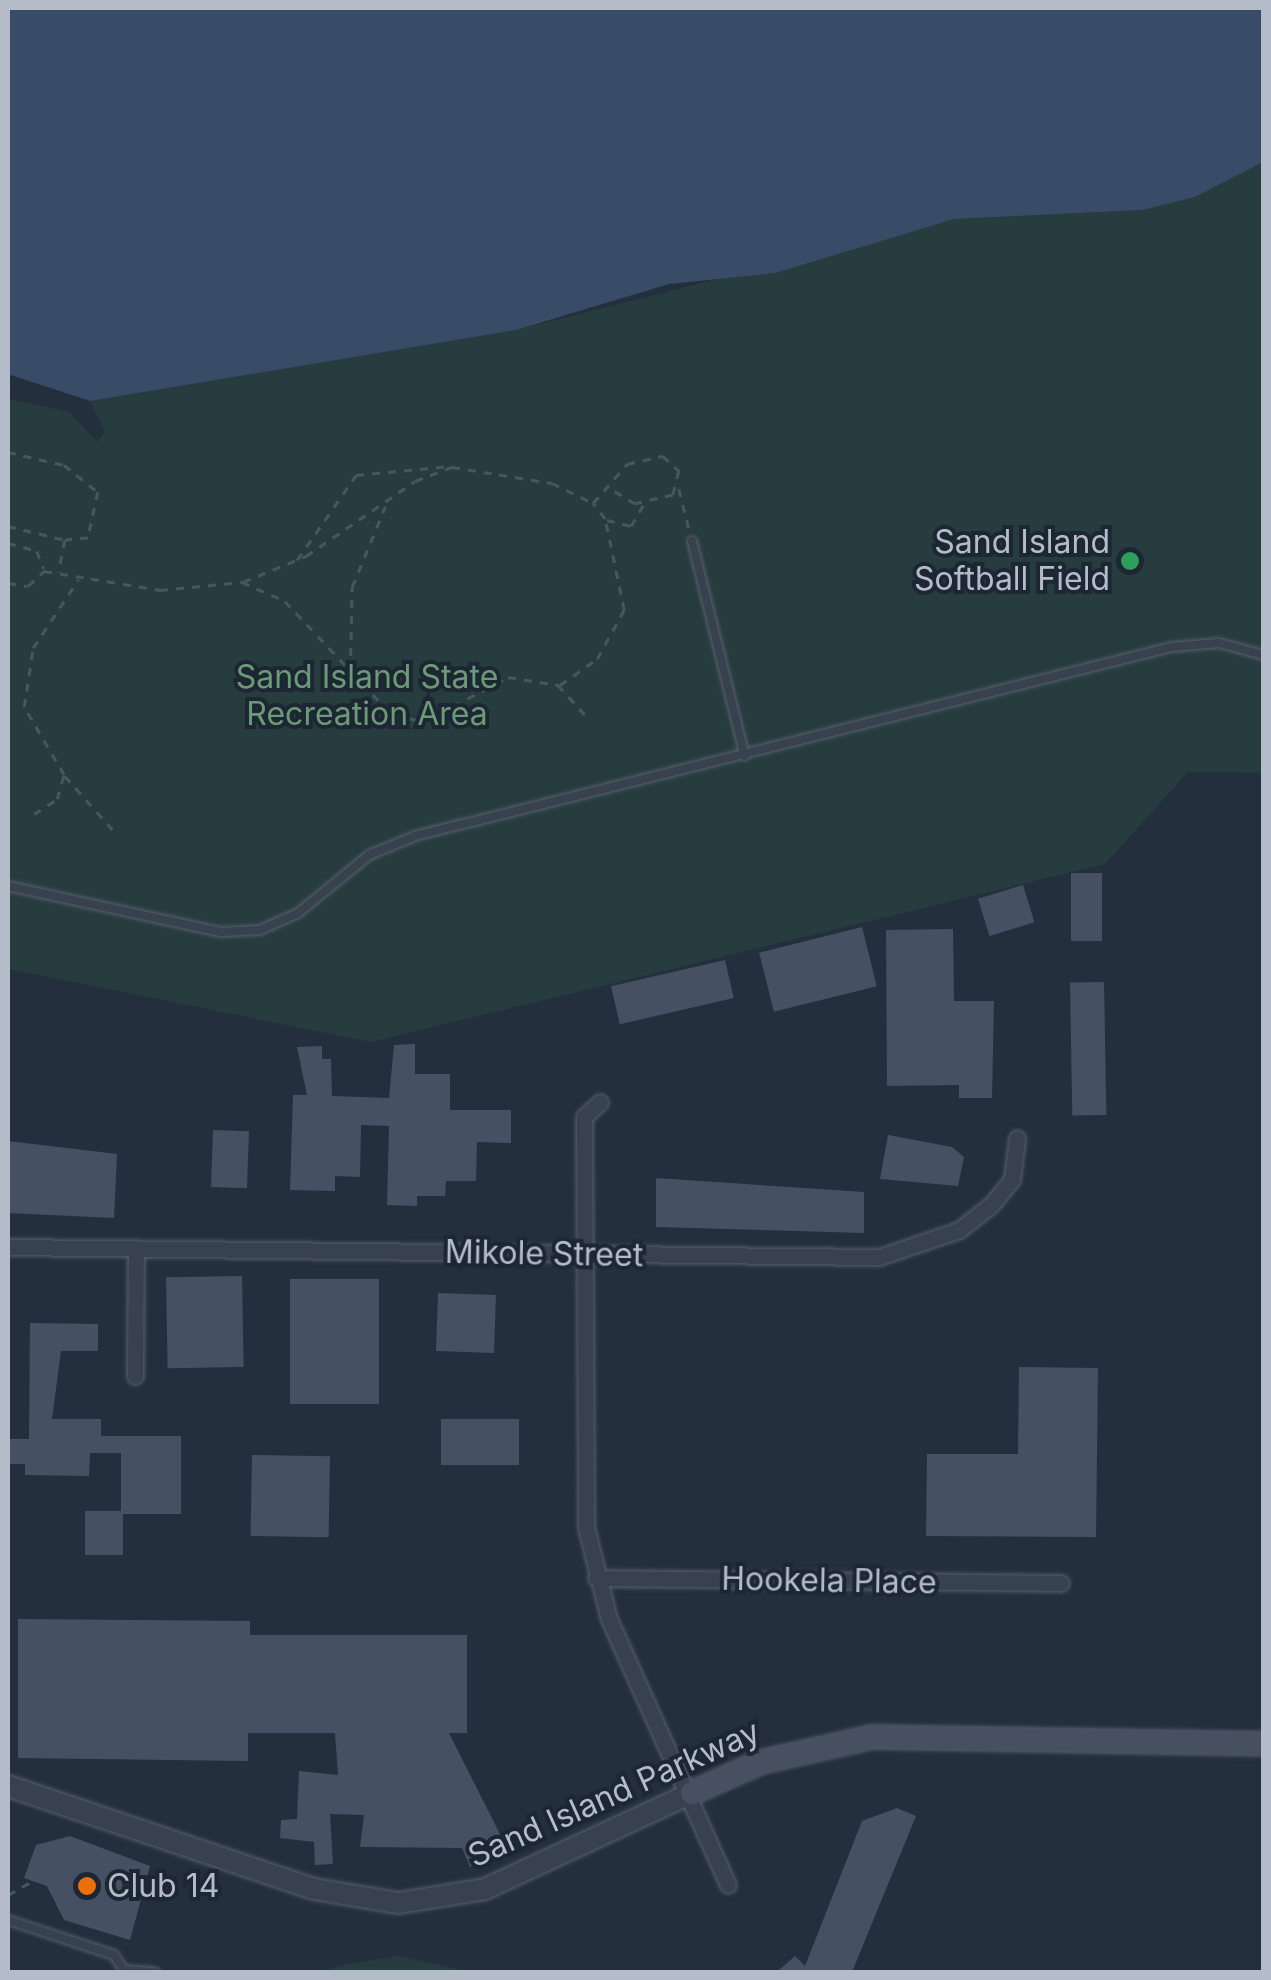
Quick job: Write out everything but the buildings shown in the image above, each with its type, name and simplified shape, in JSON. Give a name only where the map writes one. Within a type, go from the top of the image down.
[{"type":"main road","name":"Sand Island Parkway","points":[[692,1793],[761,1762],[872,1737],[1264,1744]]},
{"type":"street","points":[[600,1102],[584,1116],[586,1527],[596,1578],[692,1793],[728,1885]]},
{"type":"street","name":"Mikole Street","points":[[8,1247],[879,1257],[924,1246],[992,1204],[1012,1180],[1017,1138]]},
{"type":"street","points":[[136,1248],[136,1376]]},
{"type":"street","name":"Hookela Place","points":[[596,1578],[1061,1583]]},
{"type":"street","name":"Sand Island Parkway","points":[[8,1786],[314,1888],[399,1903],[485,1889],[692,1793]]},
{"type":"lane","points":[[692,540],[745,756]]},
{"type":"lane","points":[[8,886],[221,932],[260,930],[399,841],[1187,644],[1264,655]]},
{"type":"lane","points":[[8,1920],[114,1955],[125,1971],[155,1972]]},
{"type":"path","points":[[8,452],[64,466],[98,492],[88,538],[66,540],[8,526]]},
{"type":"path","points":[[593,502],[612,490],[618,470],[663,456],[680,471],[679,488],[692,540]]},
{"type":"path","points":[[44,571],[160,590],[242,582],[296,561],[388,502],[452,467]]},
{"type":"path","points":[[242,582],[285,600],[378,707],[412,722],[492,680],[558,686],[597,659],[624,610],[605,519],[593,502],[552,483],[452,467],[356,474],[296,561]]},
{"type":"path","points":[[612,490],[619,500],[645,502],[679,488]]},
{"type":"path","points":[[350,674],[352,586],[388,502]]},
{"type":"path","points":[[605,519],[631,526],[645,502]]},
{"type":"path","points":[[59,573],[66,540]]},
{"type":"path","points":[[8,544],[37,552],[44,571]]},
{"type":"path","points":[[8,582],[28,586],[44,571]]},
{"type":"path","points":[[78,579],[72,599],[39,629],[24,706],[64,775],[114,831]]},
{"type":"path","points":[[558,686],[590,720]]},
{"type":"path","points":[[34,814],[56,799],[64,775]]},
{"type":"path","points":[[8,1895],[32,1881]]},
{"type":"green space","name":"Sand Island State Recreation Area","points":[[1263,162],[1263,773],[1188,772],[1105,864],[371,1042],[8,969],[8,399],[69,412],[97,442],[105,431],[90,401],[516,330],[954,219],[1143,210],[1195,197]]},
{"type":"green space","points":[[398,1956],[471,1972],[321,1972],[338,1966]]},
{"type":"water","points":[[8,8],[1263,8],[1263,162],[1195,197],[1143,210],[954,219],[775,273],[669,284],[516,330],[90,401],[8,374]]},
{"type":"place","name":"Sand Island Softball Field","points":[[1130,561]]},
{"type":"place","name":"Club 14","points":[[87,1886]]}]
